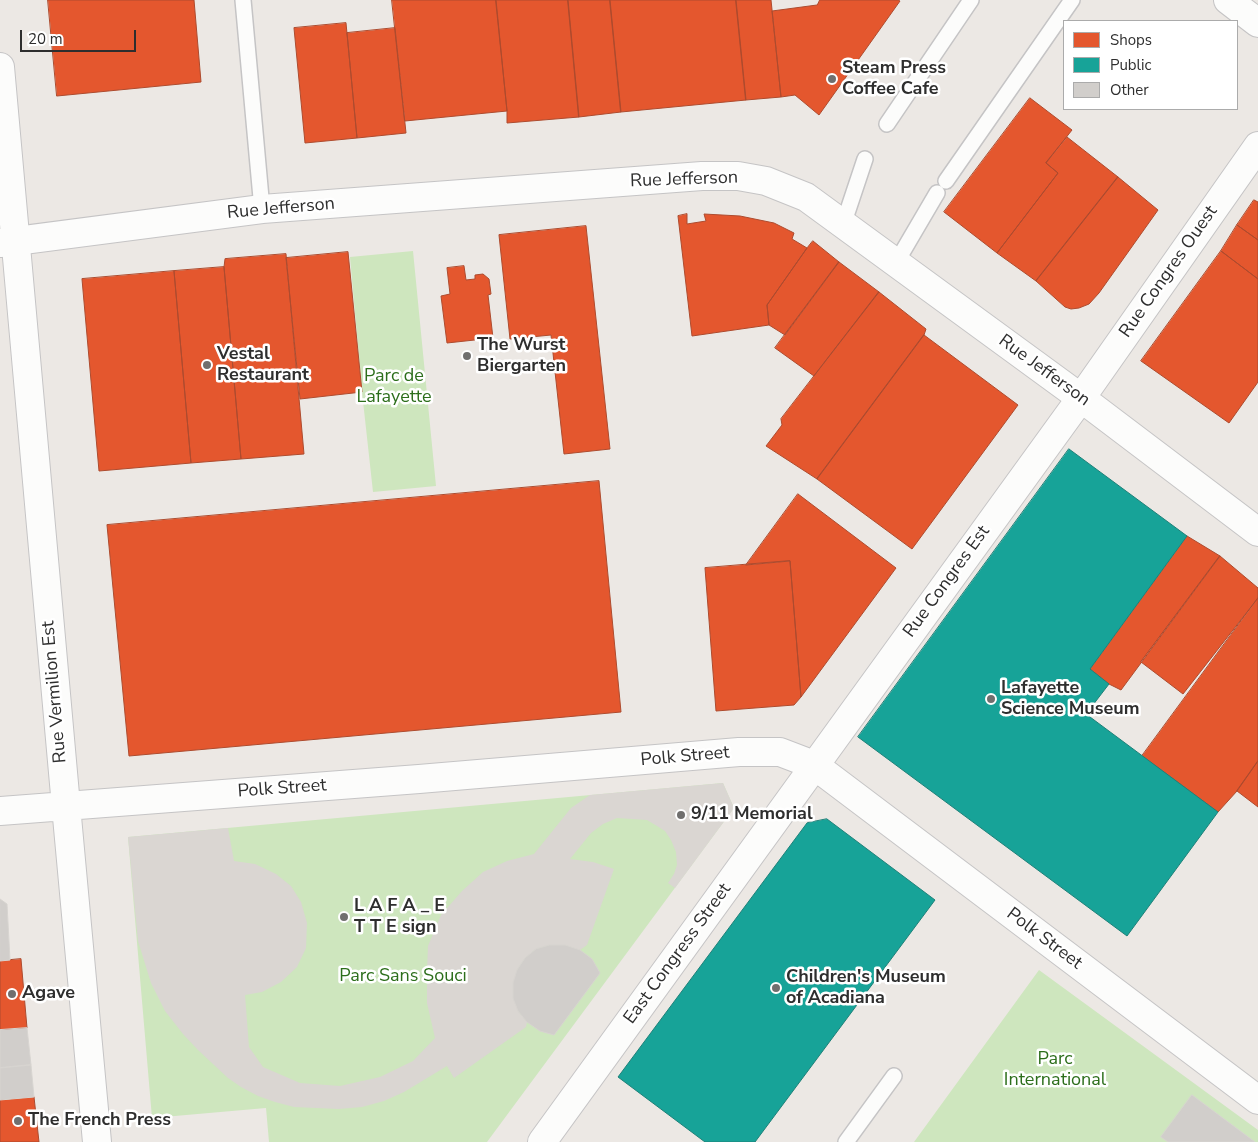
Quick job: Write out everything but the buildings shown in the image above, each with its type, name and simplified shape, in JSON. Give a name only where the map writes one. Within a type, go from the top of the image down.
[{"type":"street","points":[[1228,0],[1258,23]]},
{"type":"street","name":"Rue Vermilion Est","points":[[0,67],[8,242],[66,806],[97,1142]]},
{"type":"street","name":"Rue Congres Ouest","points":[[1080,398],[1258,146]]},
{"type":"street","name":"Rue Jefferson","points":[[8,242],[262,209],[702,176],[738,176],[766,181],[806,197],[1080,398],[1258,532]]},
{"type":"street","name":"Rue Congres Est","points":[[814,765],[1080,398]]},
{"type":"street","name":"Polk Street","points":[[0,812],[740,752],[780,752],[814,765],[1258,1100]]},
{"type":"street","name":"East Congress Street","points":[[542,1142],[814,765]]},
{"type":"lane","points":[[243,0],[262,209]]},
{"type":"lane","points":[[887,124],[971,0]]},
{"type":"lane","points":[[896,263],[941,187],[1072,0]]},
{"type":"lane","points":[[843,224],[865,159]]},
{"type":"lane","points":[[846,1142],[894,1076]]},
{"type":"green space","name":"Parc de Lafayette","points":[[413,251],[436,486],[373,492],[350,257]]},
{"type":"green space","name":"Parc Sans Souci","points":[[723,783],[734,808],[487,1142],[269,1142],[266,1108],[152,1118],[128,837]]},
{"type":"green space","name":"Parc International","points":[[1039,970],[1258,1130],[1258,1142],[914,1142]]},
{"type":"shaded area","points":[[723,783],[734,808],[675,888],[668,883],[677,865],[676,852],[665,831],[647,820],[617,818],[603,824],[591,833],[570,859],[593,862],[614,869],[587,945],[580,950],[565,945],[550,945],[536,949],[525,958],[517,970],[518,1011],[527,1022],[526,1027],[454,1078],[447,1066],[404,1092],[384,1101],[362,1107],[339,1109],[294,1107],[258,1096],[228,1078],[198,1050],[165,1011],[151,983],[138,941],[128,837],[228,828],[234,861],[255,864],[276,874],[291,886],[301,902],[307,923],[306,948],[297,967],[281,982],[262,992],[245,995],[249,1047],[263,1067],[300,1083],[340,1086],[380,1077],[413,1061],[435,1038],[427,1003],[428,946],[441,915],[462,891],[483,872],[507,861],[534,854],[571,808],[590,795]]},
{"type":"place","name":"Steam Press Coffee Cafe","points":[[832,79]]},
{"type":"place","name":"The Wurst Biergarten","points":[[467,356]]},
{"type":"place","name":"Vestal Restaurant","points":[[207,365]]},
{"type":"place","name":"Lafayette Science Museum","points":[[991,699]]},
{"type":"place","name":"9/11 Memorial","points":[[681,815]]},
{"type":"place","name":"L A F A _ E T T E sign","points":[[344,917]]},
{"type":"place","name":"Children's Museum of Acadiana","points":[[776,988]]},
{"type":"place","name":"Agave","points":[[12,994]]},
{"type":"place","name":"The French Press","points":[[18,1121]]}]
